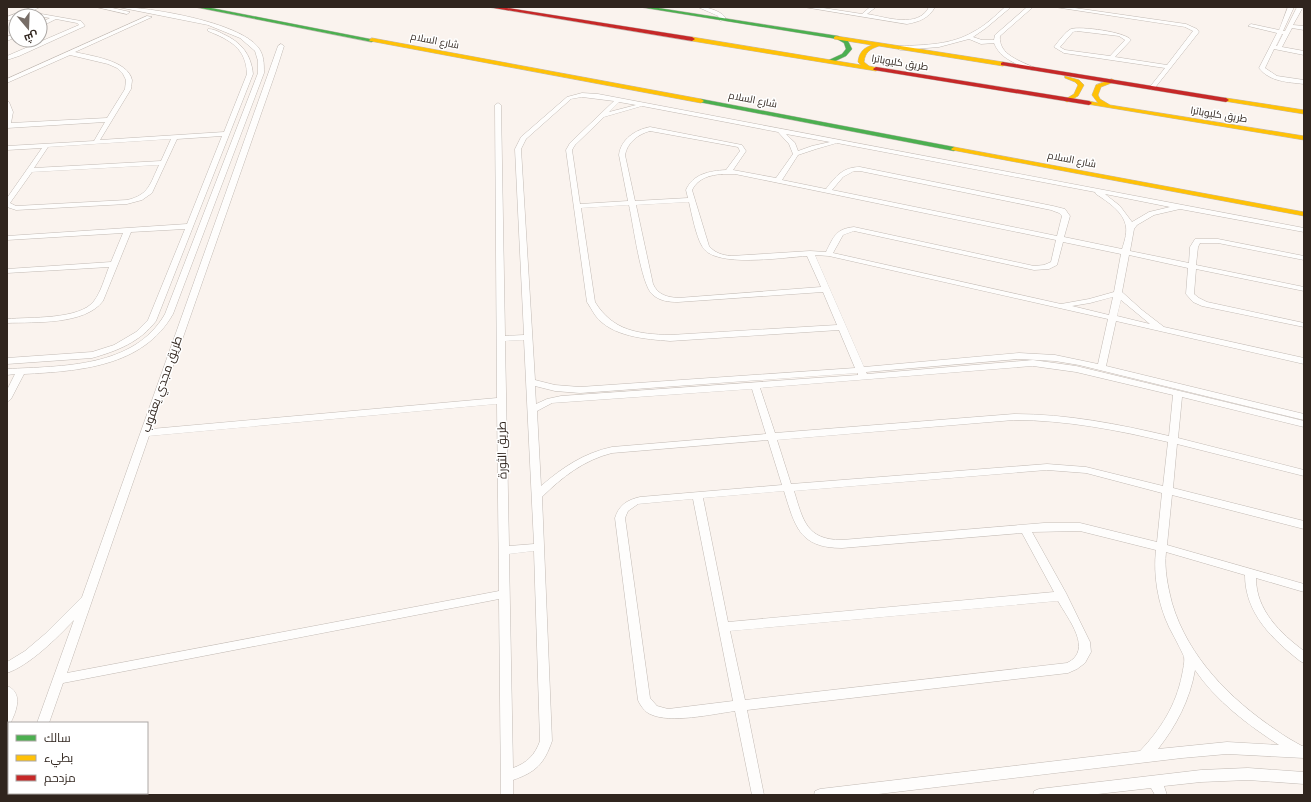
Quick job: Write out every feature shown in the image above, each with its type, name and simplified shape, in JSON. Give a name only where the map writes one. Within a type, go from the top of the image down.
[{"type":"main road","name":"شارع السلام","points":[[198,7],[1304,214]]},
{"type":"main road","name":"طريق كليوباترا","points":[[491,7],[1304,138]]},
{"type":"main road","name":"طريق كليوباترا","points":[[643,7],[1304,112]]},
{"type":"main road","points":[[831,61],[844,56],[849,49],[846,42],[838,38]]},
{"type":"main road","points":[[867,67],[861,62],[861,56],[866,49],[878,45]]},
{"type":"main road","points":[[1054,72],[1080,84],[1076,95],[1066,100]]},
{"type":"main road","points":[[1111,108],[1098,100],[1095,95],[1098,86],[1112,81]]},
{"type":"street","points":[[7,372],[65,368],[100,362],[126,353],[148,340],[156,333],[169,314],[261,73],[261,58],[258,51],[246,39],[211,25],[124,9],[99,7]]},
{"type":"street","points":[[701,7],[720,15],[723,18],[722,20]]},
{"type":"street","points":[[807,7],[901,22],[920,19],[931,10],[932,7]]},
{"type":"street","points":[[862,16],[873,7]]},
{"type":"street","points":[[900,48],[945,44],[969,37],[977,33],[1008,7]]},
{"type":"street","points":[[1058,7],[1194,28],[1196,32],[1152,88]]},
{"type":"street","points":[[1280,47],[1284,32],[1296,7]]},
{"type":"street","points":[[7,361],[92,355],[118,348],[138,336],[152,321],[250,74],[250,67],[246,53],[225,36],[204,28],[149,17],[124,9]]},
{"type":"street","points":[[1032,9],[1017,19],[997,36],[996,41],[1001,52],[1033,69]]},
{"type":"street","points":[[1291,15],[1291,26]]},
{"type":"street","points":[[7,58],[17,56],[82,26],[79,22],[48,16]]},
{"type":"street","points":[[7,81],[149,17]]},
{"type":"street","points":[[48,22],[56,18]]},
{"type":"street","points":[[1251,26],[1284,32]]},
{"type":"street","points":[[1304,28],[1291,26],[1284,32],[1272,46],[1262,68],[1263,70],[1279,78],[1304,82]]},
{"type":"street","points":[[1111,58],[1128,40],[1127,38],[1120,35],[1077,29],[1071,31],[1057,47],[1064,51],[1169,67]]},
{"type":"street","points":[[969,37],[981,42],[996,41]]},
{"type":"street","name":"طريق مجدي يعقوب","points":[[43,722],[281,46]]},
{"type":"street","points":[[1272,46],[1304,50]]},
{"type":"street","points":[[1280,47],[1304,53]]},
{"type":"street","points":[[70,53],[113,64],[126,72],[130,77],[130,83],[96,142]]},
{"type":"street","points":[[243,91],[255,90]]},
{"type":"street","points":[[506,776],[524,771],[532,765],[543,750],[546,741],[537,496],[518,149],[519,144],[524,138],[569,98],[578,95],[588,95],[648,105],[1304,230]]},
{"type":"street","points":[[618,100],[570,147],[591,302],[599,315],[619,329],[658,338],[842,327]]},
{"type":"street","points":[[7,103],[10,112],[7,126],[110,120]]},
{"type":"street","name":"طريق الثورة","points":[[498,105],[506,776],[508,795]]},
{"type":"street","points":[[600,117],[623,109],[648,105]]},
{"type":"street","points":[[728,172],[743,151],[740,146],[654,129],[641,131],[624,148],[622,152],[632,203],[649,284],[654,293],[661,297],[678,300],[825,289]]},
{"type":"street","points":[[778,130],[792,143],[796,154]]},
{"type":"street","points":[[7,148],[227,134]]},
{"type":"street","points":[[46,146],[7,204],[16,208],[134,200],[146,196],[150,192],[175,137]]},
{"type":"street","points":[[778,181],[796,154],[820,145],[842,142]]},
{"type":"street","points":[[29,170],[163,163]]},
{"type":"street","points":[[827,192],[843,172],[860,169],[1053,208],[1062,211],[1066,216],[1054,263],[1050,266],[1041,268],[1034,268],[854,229],[845,230],[839,233],[829,254]]},
{"type":"street","points":[[1304,290],[778,181],[728,172],[713,173],[694,181],[689,190],[705,246],[715,254],[732,258],[810,253],[829,254],[1304,361]]},
{"type":"street","points":[[210,178],[221,177]]},
{"type":"street","points":[[1092,190],[1111,201],[1127,219],[1130,228],[1102,368]]},
{"type":"street","points":[[577,206],[692,200]]},
{"type":"street","points":[[1130,228],[1137,220],[1148,215],[1170,209],[1187,207]]},
{"type":"street","points":[[7,238],[190,226]]},
{"type":"street","points":[[7,321],[75,316],[88,312],[97,305],[128,230]]},
{"type":"street","points":[[1304,258],[1218,241],[1204,240],[1195,244],[1190,294],[1200,302],[1304,325]]},
{"type":"street","points":[[810,253],[862,373]]},
{"type":"street","points":[[7,271],[114,264]]},
{"type":"street","points":[[1058,306],[1090,301],[1118,293]]},
{"type":"street","points":[[1118,293],[1139,312],[1165,330]]},
{"type":"street","points":[[500,339],[528,337]]},
{"type":"street","points":[[1044,360],[1178,394],[1304,417]]},
{"type":"street","points":[[532,410],[550,401],[581,394],[862,373],[1011,364],[1044,360],[1067,360],[1249,407],[1304,424]]},
{"type":"street","points":[[7,399],[21,371]]},
{"type":"street","points":[[530,381],[543,386],[581,394],[755,386],[862,373]]},
{"type":"street","points":[[755,386],[802,529],[808,535],[823,543],[846,544],[1055,527],[1091,529],[1161,547],[1304,588]]},
{"type":"street","points":[[1178,394],[1161,547],[1161,581],[1165,601],[1175,628],[1190,657],[1214,685],[1243,713],[1278,739],[1301,751]]},
{"type":"street","points":[[145,433],[501,401]]},
{"type":"street","points":[[537,496],[554,480],[572,467],[589,457],[605,451],[1025,416],[1054,417],[1083,421],[1174,440],[1304,473]]},
{"type":"street","points":[[1025,529],[1083,636],[1086,647],[1085,654],[1081,660],[1068,668],[668,714],[654,710],[648,705],[643,694],[620,518],[621,511],[626,506],[641,500],[1014,468],[1047,467],[1086,470],[1304,525]]},
{"type":"street","points":[[697,495],[758,795]]},
{"type":"street","points":[[504,550],[539,547]]},
{"type":"street","points":[[1250,572],[1250,590],[1261,615],[1283,641],[1304,658]]},
{"type":"street","points":[[7,668],[44,643],[69,618],[89,594]]},
{"type":"street","points":[[59,679],[504,594]]},
{"type":"street","points":[[724,627],[1062,596]]},
{"type":"street","points":[[1144,756],[1162,736],[1175,715],[1185,692],[1190,657]]},
{"type":"street","points":[[7,691],[11,694],[12,704],[7,718]]},
{"type":"street","points":[[820,795],[1144,756],[1227,748],[1301,751]]},
{"type":"street","points":[[1039,795],[1201,776],[1248,774],[1304,778]]},
{"type":"street","points":[[1155,782],[1161,795]]},
{"type":"traffic: fast","points":[[198,7],[372,40]]},
{"type":"traffic: fast","points":[[643,7],[836,38]]},
{"type":"traffic: fast","points":[[831,61],[844,55],[849,49],[846,42],[838,38]]},
{"type":"traffic: fast","points":[[701,101],[954,149]]},
{"type":"traffic: slow","points":[[836,38],[1003,64]]},
{"type":"traffic: slow","points":[[692,39],[876,69]]},
{"type":"traffic: slow","points":[[372,40],[701,101]]},
{"type":"traffic: slow","points":[[867,67],[861,62],[862,55],[866,50],[878,45]]},
{"type":"traffic: slow","points":[[1067,77],[1077,81],[1081,85],[1076,95],[1067,100]]},
{"type":"traffic: slow","points":[[1108,106],[1098,100],[1095,95],[1098,86],[1112,81]]},
{"type":"traffic: slow","points":[[1226,100],[1304,112]]},
{"type":"traffic: slow","points":[[1089,103],[1304,138]]},
{"type":"traffic: slow","points":[[954,149],[1304,214]]},
{"type":"traffic: jam","points":[[491,7],[692,39]]},
{"type":"traffic: jam","points":[[1003,64],[1226,100]]},
{"type":"traffic: jam","points":[[876,69],[1089,103]]}]
